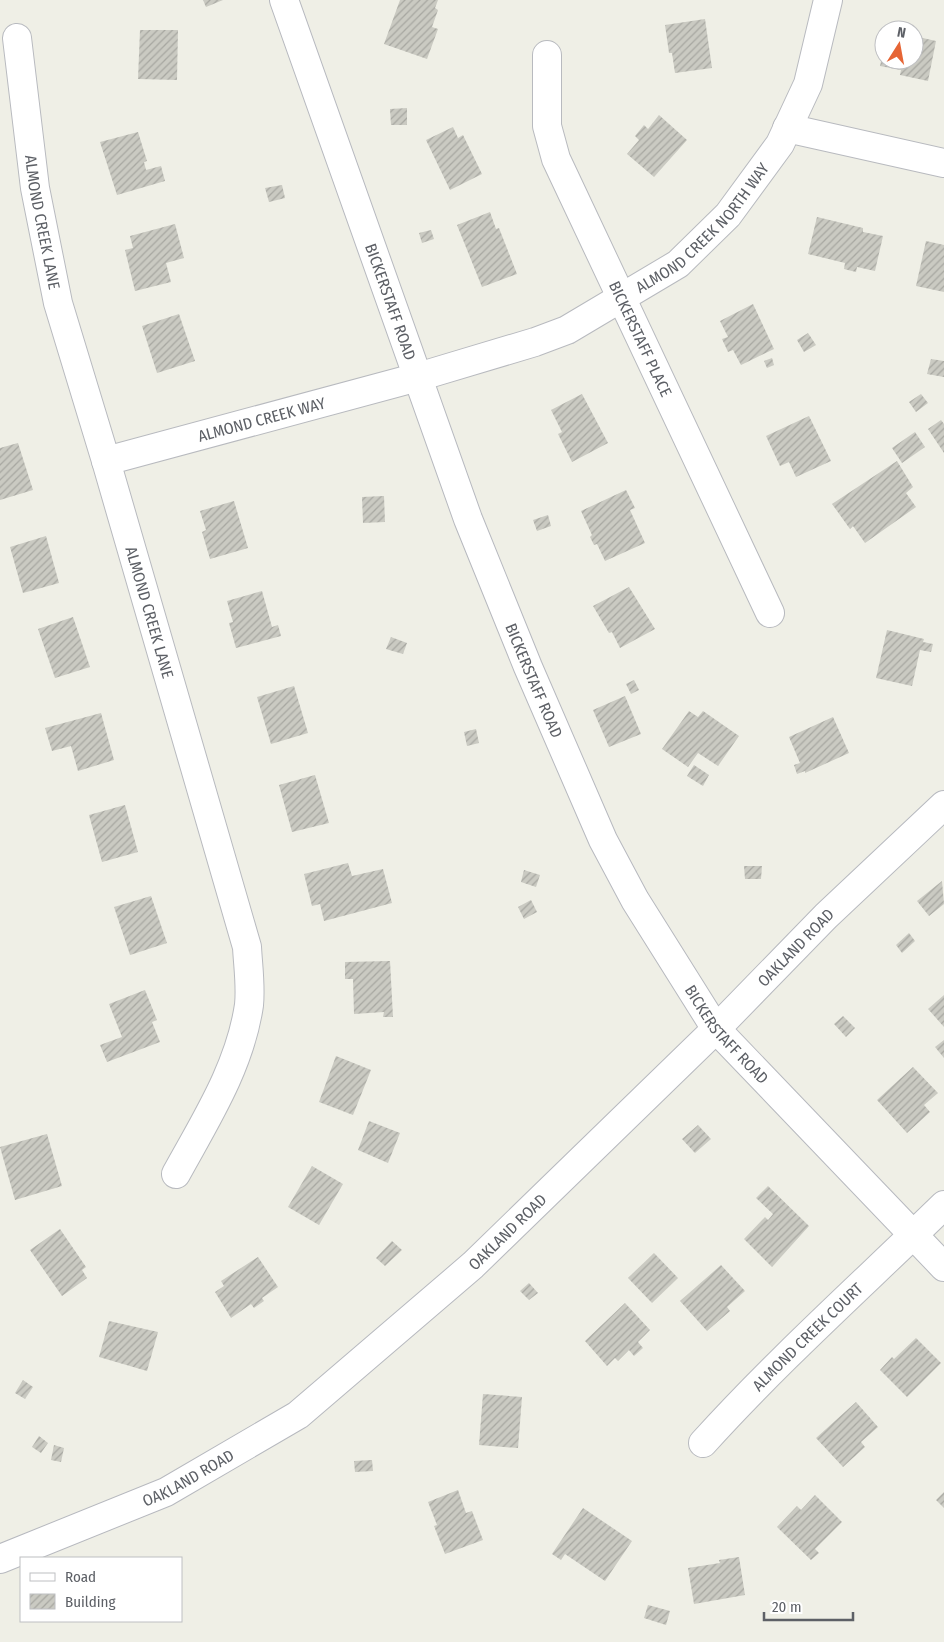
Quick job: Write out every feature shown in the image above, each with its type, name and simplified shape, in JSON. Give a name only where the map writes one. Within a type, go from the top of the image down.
[{"type":"street","name":"BICKERSTAFF ROAD","points":[[284,0],[468,519],[528,667],[603,840],[635,900],[716,1029],[866,1188],[944,1267]]},
{"type":"street","name":"ALMOND CREEK NORTH WAY","points":[[418,377],[535,342],[567,330],[678,264],[728,215],[780,144],[808,84],[828,0]]},
{"type":"street","name":"ALMOND CREEK LANE","points":[[17,38],[35,188],[58,303],[106,461],[246,947],[248,1005],[238,1052],[228,1076],[176,1174]]},
{"type":"street","name":"BICKERSTAFF PLACE","points":[[547,55],[547,126],[556,159],[620,299],[770,614]]},
{"type":"street","points":[[787,128],[944,163]]},
{"type":"street","name":"ALMOND CREEK WAY","points":[[106,461],[418,377]]},
{"type":"street","name":"OAKLAND ROAD","points":[[0,1559],[166,1492],[298,1415],[473,1265],[716,1029],[826,916],[944,805]]},
{"type":"street","name":"ALMOND CREEK COURT","points":[[703,1443],[769,1373],[944,1205]]},
{"type":"building","points":[[203,0],[223,0],[206,7]]},
{"type":"building","points":[[400,0],[438,0],[435,8],[438,10],[432,27],[438,29],[427,59],[384,44]]},
{"type":"building","points":[[705,19],[712,68],[675,73],[672,53],[669,53],[665,25]]},
{"type":"building","points":[[140,30],[178,30],[177,80],[138,79]]},
{"type":"building","points":[[924,38],[936,41],[928,81],[900,75],[901,70],[924,70]]},
{"type":"building","points":[[407,108],[407,125],[391,125],[390,109]]},
{"type":"building","points":[[659,115],[687,140],[654,177],[627,154],[639,140],[635,136],[644,125],[648,129]]},
{"type":"building","points":[[453,127],[458,138],[463,135],[482,174],[450,190],[426,140]]},
{"type":"building","points":[[138,132],[147,161],[144,162],[146,170],[161,166],[165,181],[117,195],[100,142]]},
{"type":"building","points":[[282,185],[285,198],[269,202],[265,188]]},
{"type":"building","points":[[490,212],[496,229],[499,228],[517,274],[482,287],[457,225]]},
{"type":"building","points":[[817,217],[863,228],[863,232],[883,236],[875,271],[857,267],[856,272],[844,269],[845,263],[808,254]]},
{"type":"building","points":[[175,224],[184,258],[166,263],[171,282],[135,291],[125,250],[133,248],[130,236]]},
{"type":"building","points":[[431,230],[434,239],[422,243],[419,233]]},
{"type":"building","points":[[926,241],[944,245],[944,292],[916,286]]},
{"type":"building","points":[[753,304],[774,349],[741,365],[733,350],[728,352],[722,339],[728,337],[720,321]]},
{"type":"building","points":[[179,314],[195,361],[157,373],[142,326]]},
{"type":"building","points":[[808,333],[816,345],[804,352],[797,340]]},
{"type":"building","points":[[772,358],[774,365],[767,368],[764,361]]},
{"type":"building","points":[[931,359],[944,361],[944,377],[927,374]]},
{"type":"building","points":[[582,394],[608,443],[572,462],[558,434],[562,432],[551,410]]},
{"type":"building","points":[[921,394],[928,403],[916,412],[909,402]]},
{"type":"building","points":[[809,416],[831,461],[796,477],[789,462],[780,466],[766,436]]},
{"type":"building","points":[[941,420],[944,424],[944,453],[928,429]]},
{"type":"building","points":[[915,432],[925,447],[902,463],[892,448]]},
{"type":"building","points":[[18,443],[33,490],[0,500],[0,448]]},
{"type":"building","points":[[897,461],[913,487],[906,493],[916,507],[865,543],[853,526],[850,529],[832,504]]},
{"type":"building","points":[[626,490],[635,508],[630,510],[645,543],[605,561],[597,544],[594,545],[590,537],[592,535],[581,511]]},
{"type":"building","points":[[384,496],[385,522],[363,523],[362,497]]},
{"type":"building","points":[[234,501],[248,548],[210,559],[202,532],[206,530],[200,511]]},
{"type":"building","points":[[548,515],[551,526],[537,531],[533,520]]},
{"type":"building","points":[[46,536],[59,583],[23,593],[10,547]]},
{"type":"building","points":[[629,587],[655,629],[620,648],[612,632],[609,633],[593,606]]},
{"type":"building","points":[[262,591],[272,627],[278,625],[281,636],[236,648],[229,623],[233,622],[227,601]]},
{"type":"building","points":[[73,617],[90,667],[55,678],[38,629]]},
{"type":"building","points":[[887,630],[924,639],[923,642],[933,644],[931,652],[920,650],[912,686],[876,678]]},
{"type":"building","points":[[391,637],[407,643],[403,654],[386,649]]},
{"type":"building","points":[[634,680],[639,690],[631,694],[626,684]]},
{"type":"building","points":[[294,686],[308,733],[271,744],[257,697]]},
{"type":"building","points":[[625,696],[641,734],[609,747],[593,710]]},
{"type":"building","points":[[689,711],[698,717],[703,711],[739,736],[718,766],[698,753],[688,767],[662,749]]},
{"type":"building","points":[[101,713],[114,760],[78,771],[71,746],[52,751],[45,728]]},
{"type":"building","points":[[833,717],[849,753],[805,773],[805,771],[797,774],[794,765],[800,763],[789,737]]},
{"type":"building","points":[[476,729],[479,743],[467,746],[464,732]]},
{"type":"building","points":[[694,765],[709,775],[703,786],[687,776]]},
{"type":"building","points":[[315,775],[329,823],[292,832],[279,785]]},
{"type":"building","points":[[125,805],[138,852],[102,862],[89,815]]},
{"type":"building","points":[[348,863],[352,876],[383,869],[392,903],[324,921],[320,904],[312,906],[304,874]]},
{"type":"building","points":[[744,866],[762,866],[761,879],[745,879]]},
{"type":"building","points":[[524,870],[540,875],[536,887],[521,882]]},
{"type":"building","points":[[942,881],[944,904],[929,916],[917,901]]},
{"type":"building","points":[[151,896],[167,943],[130,955],[114,907]]},
{"type":"building","points":[[531,900],[537,912],[524,919],[518,907]]},
{"type":"building","points":[[909,933],[915,941],[902,953],[896,945]]},
{"type":"building","points":[[390,961],[393,1017],[383,1017],[384,1012],[354,1014],[353,979],[345,979],[345,962]]},
{"type":"building","points":[[145,990],[157,1020],[152,1022],[160,1042],[107,1062],[100,1045],[122,1037],[109,1004]]},
{"type":"building","points":[[944,995],[944,1027],[928,1009]]},
{"type":"building","points":[[843,1016],[855,1028],[846,1037],[834,1024]]},
{"type":"building","points":[[944,1040],[944,1058],[935,1047]]},
{"type":"building","points":[[336,1056],[371,1070],[353,1115],[319,1102]]},
{"type":"building","points":[[913,1067],[938,1093],[924,1105],[930,1112],[907,1133],[877,1100]]},
{"type":"building","points":[[369,1121],[400,1133],[388,1163],[358,1150]]},
{"type":"building","points":[[698,1125],[711,1139],[695,1153],[682,1139]]},
{"type":"building","points":[[47,1134],[62,1186],[15,1200],[0,1147]]},
{"type":"building","points":[[312,1166],[343,1184],[319,1225],[288,1207]]},
{"type":"building","points":[[768,1186],[809,1226],[772,1267],[744,1239],[765,1217],[768,1220],[773,1214],[756,1198]]},
{"type":"building","points":[[60,1229],[86,1267],[82,1270],[87,1278],[62,1296],[30,1250]]},
{"type":"building","points":[[392,1241],[402,1250],[385,1266],[376,1258]]},
{"type":"building","points":[[654,1253],[678,1278],[652,1303],[628,1278]]},
{"type":"building","points":[[258,1257],[278,1287],[262,1298],[264,1301],[254,1308],[251,1304],[231,1318],[215,1292],[224,1286],[221,1281]]},
{"type":"building","points":[[721,1265],[745,1291],[727,1307],[730,1311],[707,1331],[680,1301]]},
{"type":"building","points":[[529,1283],[538,1293],[529,1300],[520,1291]]},
{"type":"building","points":[[625,1303],[650,1330],[638,1342],[643,1348],[634,1356],[629,1350],[618,1361],[615,1358],[607,1366],[585,1341]]},
{"type":"building","points":[[109,1321],[158,1332],[147,1371],[99,1357]]},
{"type":"building","points":[[916,1338],[941,1363],[907,1397],[880,1370],[892,1357],[894,1359]]},
{"type":"building","points":[[23,1380],[33,1387],[25,1399],[15,1393]]},
{"type":"building","points":[[483,1394],[522,1397],[518,1448],[479,1445]]},
{"type":"building","points":[[856,1402],[878,1427],[861,1442],[865,1447],[843,1467],[816,1438]]},
{"type":"building","points":[[39,1436],[48,1443],[41,1453],[32,1447]]},
{"type":"building","points":[[54,1445],[64,1448],[61,1462],[51,1460]]},
{"type":"building","points":[[372,1460],[373,1471],[355,1472],[354,1461]]},
{"type":"building","points":[[458,1490],[466,1513],[472,1511],[483,1540],[445,1554],[434,1526],[437,1525],[428,1502]]},
{"type":"building","points":[[944,1492],[944,1508],[936,1500]]},
{"type":"building","points":[[815,1495],[842,1522],[815,1549],[819,1553],[811,1560],[777,1527],[797,1506],[801,1510]]},
{"type":"building","points":[[583,1508],[632,1541],[605,1581],[565,1554],[561,1560],[552,1554]]},
{"type":"building","points":[[739,1557],[745,1595],[694,1604],[688,1568],[720,1563],[719,1560]]},
{"type":"building","points":[[648,1605],[670,1611],[666,1625],[644,1618]]}]
